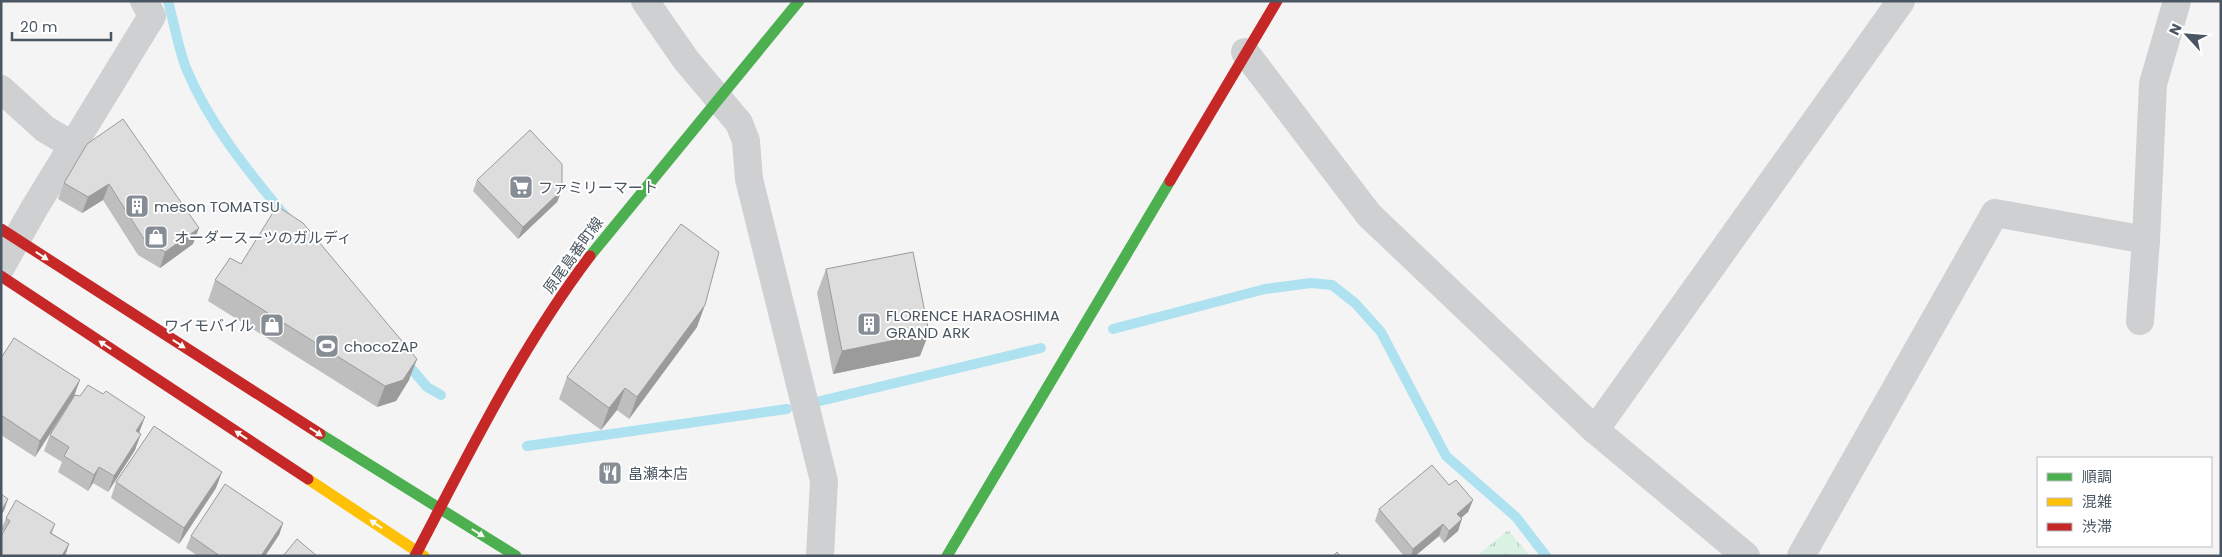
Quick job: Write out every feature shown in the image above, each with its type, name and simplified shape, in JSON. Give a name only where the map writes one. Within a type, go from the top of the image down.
[{"type":"street","points":[[1,267],[9,235],[74,146],[152,16],[144,1]]},
{"type":"street","points":[[645,1],[686,60],[739,123],[746,141],[749,179],[824,481],[820,556]]},
{"type":"street","name":"原尾島番町線","points":[[419,554],[477,436],[524,353],[565,291],[613,225],[799,1]]},
{"type":"street","points":[[947,556],[1277,1]]},
{"type":"street","points":[[1595,430],[1901,1]]},
{"type":"street","points":[[2140,321],[2146,240],[2153,84],[2177,1]]},
{"type":"street","points":[[1245,52],[1368,215],[1595,430],[1746,556]]},
{"type":"street","points":[[1,89],[45,129],[74,146]]},
{"type":"street","points":[[1801,556],[1995,213],[2146,240]]},
{"type":"street","points":[[9,235],[440,510],[516,556]]},
{"type":"street","points":[[1,276],[419,554]]},
{"type":"green space","points":[[1508,530],[1530,556],[1477,556]]},
{"type":"building","name":"meson TOMATSU","points":[[123,119],[199,228],[165,252],[144,239],[109,184],[88,197],[64,183],[87,144]]},
{"type":"building","points":[[530,130],[562,164],[562,190],[523,227],[477,180]]},
{"type":"building","points":[[277,206],[303,223],[417,359],[403,380],[385,386],[215,280],[230,258],[241,264]]},
{"type":"building","points":[[681,224],[719,252],[705,305],[637,397],[625,388],[609,408],[567,377]]},
{"type":"building","name":"FLORENCE HARAOSHIMA GRAND ARK","points":[[913,252],[929,333],[842,351],[826,269]]},
{"type":"building","points":[[14,338],[80,380],[40,441],[1,415],[1,358]]},
{"type":"building","points":[[88,385],[103,394],[106,391],[145,417],[136,431],[141,434],[114,476],[99,467],[94,475],[64,456],[69,447],[50,435],[75,395],[80,396]]},
{"type":"building","points":[[154,426],[222,472],[184,528],[116,482]]},
{"type":"building","points":[[1432,465],[1449,485],[1456,480],[1473,500],[1457,514],[1462,519],[1449,531],[1443,524],[1413,549],[1379,509]]},
{"type":"building","points":[[225,484],[283,523],[261,556],[220,556],[191,536]]},
{"type":"building","points":[[1,494],[8,499],[1,511]]},
{"type":"building","points":[[16,500],[55,524],[50,533],[69,544],[62,556],[1,556],[1,536],[10,521],[6,518]]},
{"type":"building","points":[[297,539],[317,556],[283,556]]},
{"type":"waterway","points":[[168,1],[178,43],[195,89],[230,146],[286,217]]},
{"type":"waterway","points":[[1113,329],[1265,289],[1311,283],[1332,285],[1355,303],[1381,332],[1446,456],[1516,517],[1546,556]]},
{"type":"waterway","points":[[816,402],[1041,348]]},
{"type":"waterway","points":[[405,361],[427,387],[441,395]]},
{"type":"waterway","points":[[527,446],[787,409]]},
{"type":"traffic: fast","points":[[590,256],[799,1]]},
{"type":"traffic: fast","points":[[947,556],[1170,181]]},
{"type":"traffic: fast","points":[[320,434],[516,556]]},
{"type":"traffic: slow","points":[[308,479],[424,556]]},
{"type":"traffic: jam","points":[[1170,181],[1277,1]]},
{"type":"traffic: jam","points":[[1,229],[320,434]]},
{"type":"traffic: jam","points":[[415,556],[496,402],[541,328],[590,256]]},
{"type":"traffic: jam","points":[[1,276],[308,479]]},
{"type":"place","name":"ファミリーマート","points":[[521,187]]},
{"type":"place","name":"meson TOMATSU","points":[[137,206]]},
{"type":"place","name":"オーダースーツのガルディ","points":[[156,237]]},
{"type":"place","name":"FLORENCE HARAOSHIMA GRAND ARK","points":[[869,324]]},
{"type":"place","name":"ワイモバイル","points":[[272,325]]},
{"type":"place","name":"chocoZAP","points":[[327,346]]},
{"type":"place","name":"畠瀬本店","points":[[610,473]]}]
